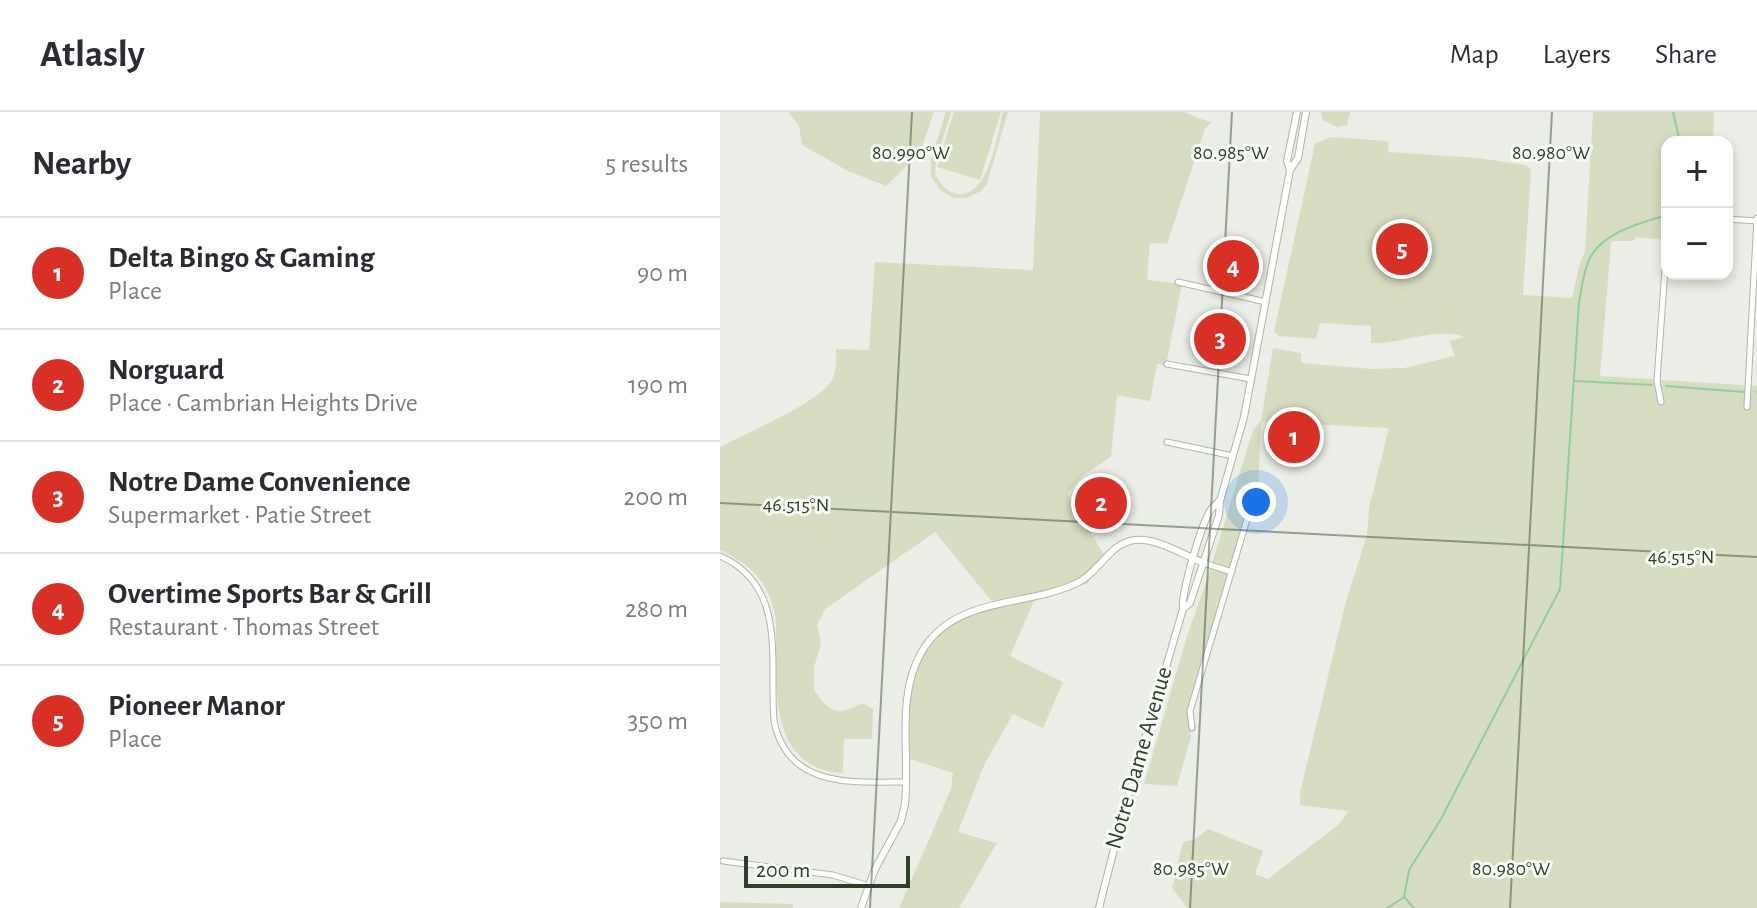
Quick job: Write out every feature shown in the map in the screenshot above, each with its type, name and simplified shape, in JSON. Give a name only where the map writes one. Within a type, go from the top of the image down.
[{"type":"main road","name":"Notre Dame Avenue","points":[[1290,170],[1287,161],[1297,112]]},
{"type":"main road","name":"Notre Dame Avenue","points":[[1183,609],[1190,603],[1219,515],[1251,379],[1290,170],[1298,158],[1306,112]]},
{"type":"main road","name":"Notre Dame Avenue","points":[[1099,908],[1183,609],[1181,598],[1211,510],[1220,501]]},
{"type":"main road","points":[[861,908],[901,821],[905,804],[908,693],[912,674],[922,651],[941,628],[980,608],[1041,595],[1078,583],[1114,550],[1129,541],[1154,543],[1204,563]]},
{"type":"street","points":[[1733,219],[1757,220],[1747,407]]},
{"type":"street","points":[[1661,402],[1657,381],[1664,280]]},
{"type":"street","points":[[1178,282],[1266,302]]},
{"type":"street","points":[[1167,364],[1251,379]]},
{"type":"street","points":[[1167,442],[1233,456]]},
{"type":"street","points":[[1192,728],[1190,711],[1253,499],[1262,488]]},
{"type":"street","points":[[720,556],[743,570],[757,584],[765,600],[770,617],[774,721],[791,757],[813,774],[830,780],[906,782]]},
{"type":"street","points":[[1204,563],[1232,572]]},
{"type":"street","points":[[723,861],[833,875],[869,886]]},
{"type":"green space","points":[[788,112],[934,112],[920,153],[886,186],[848,171],[802,145],[799,126]]},
{"type":"green space","points":[[946,112],[951,112],[936,160],[935,174],[948,190],[959,194],[969,192],[985,175],[1003,112],[1008,112],[987,184],[967,198],[953,198],[940,190],[931,176],[931,159]]},
{"type":"green space","points":[[954,112],[1001,112],[980,180],[937,167]]},
{"type":"green space","points":[[1040,112],[1184,112],[1212,121],[1205,129],[1167,244],[1150,243],[1147,280],[1182,284],[1166,365],[1157,364],[1150,401],[1117,395],[1111,457],[1082,476],[1067,494],[1106,558],[1088,583],[1034,601],[1010,656],[1063,682],[1043,728],[1013,714],[985,763],[958,832],[997,843],[959,908],[899,908],[951,789],[953,773],[907,758],[908,693],[917,663],[941,629],[994,604],[935,532],[825,609],[817,625],[821,644],[814,667],[814,690],[825,704],[835,710],[846,710],[862,703],[873,709],[872,739],[844,739],[843,773],[817,767],[799,755],[787,738],[780,717],[776,621],[770,597],[751,570],[720,550],[720,447],[781,417],[825,389],[835,373],[836,349],[869,350],[875,262],[1033,270]]},
{"type":"green space","points":[[1321,112],[1350,112],[1347,125],[1337,127],[1323,120]]},
{"type":"green space","points":[[1593,112],[1714,112],[1713,136],[1661,136],[1661,239],[1636,237],[1633,241],[1611,243],[1600,376],[1757,386],[1757,908],[1187,908],[1172,888],[1183,842],[1196,839],[1208,829],[1263,851],[1255,874],[1268,879],[1338,825],[1349,811],[1300,805],[1300,793],[1346,601],[1367,535],[1369,508],[1389,428],[1261,422],[1258,491],[1252,499],[1190,711],[1191,736],[1177,786],[1144,784],[1253,430],[1261,421],[1273,348],[1301,353],[1301,363],[1372,369],[1404,368],[1455,356],[1449,341],[1464,337],[1442,334],[1371,343],[1371,326],[1320,323],[1316,339],[1279,336],[1274,331],[1315,144],[1330,137],[1388,141],[1389,152],[1526,165],[1531,170],[1523,295],[1572,298],[1585,252]]},
{"type":"green space","points":[[720,902],[793,904],[793,908],[720,908]]},
{"type":"waterway","points":[[1673,112],[1679,136]]},
{"type":"waterway","points":[[1414,908],[1404,897],[1409,870],[1441,819],[1560,589],[1579,302],[1584,274],[1596,249],[1604,241],[1635,225],[1661,217]]},
{"type":"waterway","points":[[1575,381],[1652,385]]},
{"type":"waterway","points":[[1666,386],[1745,392]]},
{"type":"waterway","points":[[1387,908],[1403,898]]},
{"type":"place","name":"Pioneer Manor","points":[[1402,249]]},
{"type":"place","name":"Overtime Sports Bar & Grill","points":[[1233,266]]},
{"type":"place","name":"Notre Dame Convenience","points":[[1220,339]]},
{"type":"place","name":"Delta Bingo & Gaming","points":[[1294,437]]},
{"type":"place","name":"Norguard","points":[[1101,503]]}]
